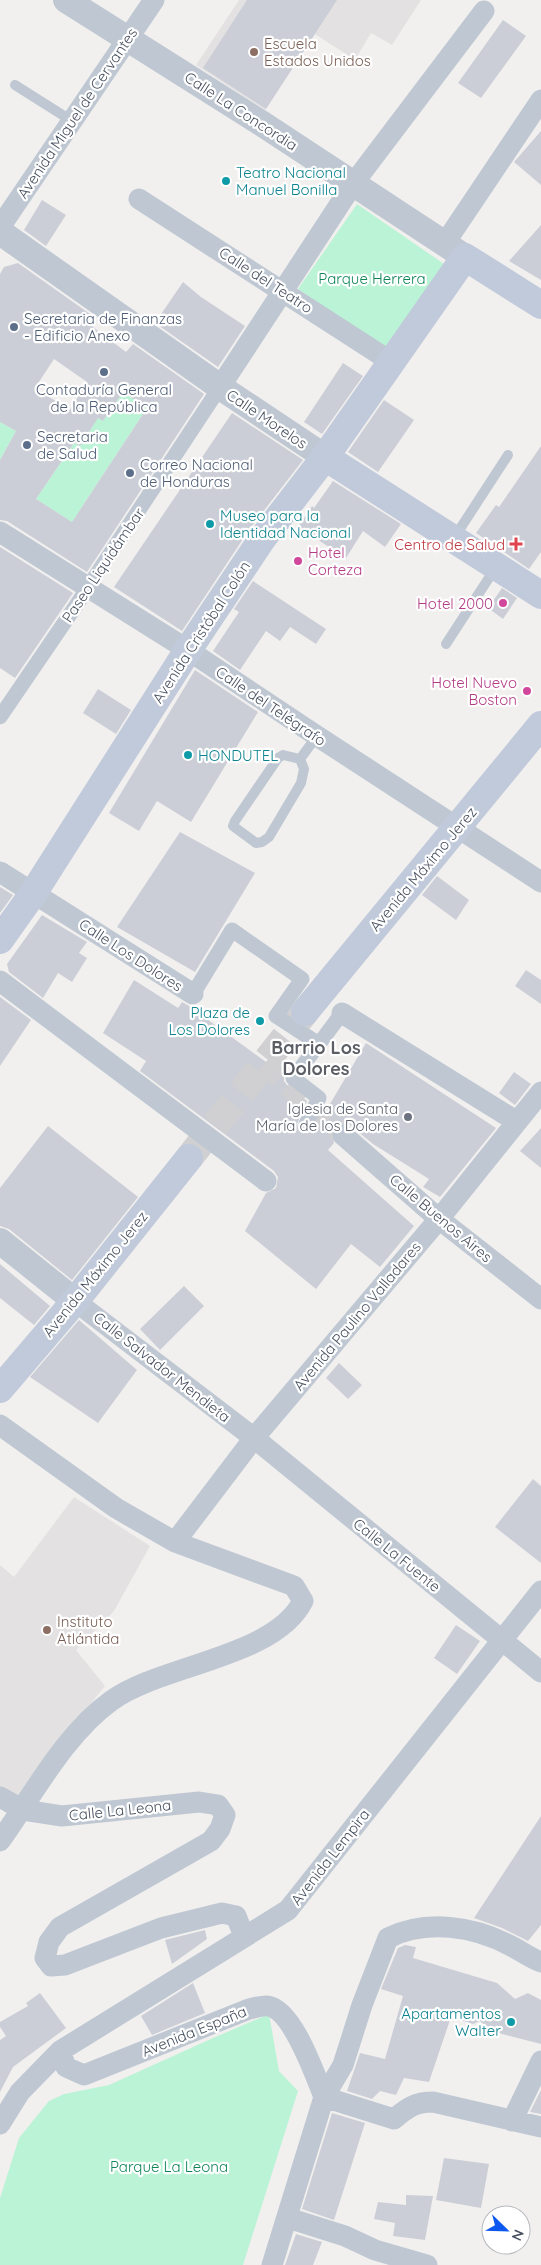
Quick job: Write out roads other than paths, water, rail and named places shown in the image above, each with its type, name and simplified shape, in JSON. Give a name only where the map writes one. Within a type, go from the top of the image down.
[{"type":"main road","name":"Calle La Concordia","points":[[455,250],[541,305]]},
{"type":"main road","name":"Avenida Cristóbal Colón","points":[[0,940],[34,892],[188,650],[262,539],[325,457],[393,363],[455,250]]},
{"type":"main road","name":"Calle Morelos","points":[[325,457],[541,595]]},
{"type":"main road","name":"Avenida Máximo Jerez","points":[[304,1012],[541,725]]},
{"type":"main road","name":"Avenida Máximo Jerez","points":[[0,1389],[75,1301],[189,1158]]},
{"type":"street","name":"Calle La Concordia","points":[[66,0],[455,250]]},
{"type":"street","name":"Avenida Miguel de Cervantes","points":[[0,227],[154,0]]},
{"type":"street","points":[[220,387],[352,184],[484,11]]},
{"type":"street","name":"Avenida Cristóbal Colón","points":[[455,250],[541,100]]},
{"type":"street","name":"Calle del Teatro","points":[[138,199],[284,291],[393,363]]},
{"type":"street","name":"Calle Morelos","points":[[0,232],[220,387],[325,457]]},
{"type":"street","name":"Paseo Liquidámbar","points":[[0,717],[89,587],[220,387]]},
{"type":"street","name":"Calle del Telégrafo","points":[[0,532],[188,650],[457,829],[541,882]]},
{"type":"street","name":"Calle Los Dolores","points":[[0,872],[193,994],[232,930],[302,979],[276,1016],[318,1044]]},
{"type":"street","points":[[0,982],[266,1180]]},
{"type":"street","points":[[306,1124],[319,1098],[293,1078],[342,1012],[516,1121]]},
{"type":"street","name":"Avenida Paulino Valladares","points":[[175,1542],[254,1438],[439,1218],[541,1092]]},
{"type":"street","name":"Calle Buenos Aires","points":[[343,1135],[439,1218],[541,1299]]},
{"type":"street","name":"Calle Salvador Mendieta","points":[[0,1241],[254,1438]]},
{"type":"street","points":[[0,1425],[116,1508],[175,1542],[294,1586],[303,1601],[297,1613],[272,1633],[247,1645],[140,1684],[111,1701],[76,1734],[8,1825]]},
{"type":"street","name":"Calle La Fuente","points":[[254,1438],[541,1672]]},
{"type":"street","name":"Avenida Lempira","points":[[0,2124],[20,2092],[60,2051],[288,1910],[541,1591]]},
{"type":"street","points":[[0,1797],[8,1825]]},
{"type":"street","name":"Calle La Leona","points":[[8,1825],[62,1816],[199,1802],[218,1806],[225,1815],[220,1829],[211,1841],[60,1927],[49,1942],[45,1958],[51,1966],[65,1966],[161,1928],[222,1913],[236,1916],[244,1936]]},
{"type":"street","points":[[272,2265],[324,2097],[343,2065],[362,2005],[388,1938],[403,1931],[444,1926],[484,1934],[510,1945],[541,1962]]},
{"type":"street","name":"Avenida España","points":[[60,2051],[66,2067],[84,2075],[249,2009],[267,2006],[279,2010],[293,2029],[324,2097]]},
{"type":"street","points":[[512,2121],[541,2061]]},
{"type":"street","points":[[324,2097],[394,2119],[418,2102],[432,2102],[541,2127]]},
{"type":"street","points":[[288,2218],[345,2236],[375,2250],[427,2265]]},
{"type":"lane","points":[[15,85],[72,121]]},
{"type":"lane","points":[[453,539],[508,455]]},
{"type":"lane","points":[[446,644],[496,566]]},
{"type":"lane","points":[[300,759],[317,736]]},
{"type":"lane","points":[[283,755],[300,759],[304,769],[301,782],[269,838],[256,843],[233,826],[235,821],[278,758],[283,755]]},
{"type":"tunnel","points":[[189,1158],[305,1012]]},
{"type":"tunnel","points":[[264,1064],[343,1135]]},
{"type":"place","name":"Escuela Estados Unidos","points":[[254,52]]},
{"type":"place","name":"Teatro Nacional Manuel Bonilla","points":[[226,181]]},
{"type":"place","name":"Secretaria de Finanzas - Edificio Anexo","points":[[14,327]]},
{"type":"place","name":"Contaduría General de la República","points":[[104,372]]},
{"type":"place","name":"Secretaria de Salud","points":[[27,445]]},
{"type":"place","name":"Correo Nacional de Honduras","points":[[130,473]]},
{"type":"place","name":"Museo para la Identidad Nacional","points":[[210,524]]},
{"type":"place","name":"Centro de Salud","points":[[516,544]]},
{"type":"place","name":"Hotel Corteza","points":[[298,561]]},
{"type":"place","name":"Hotel 2000","points":[[503,603]]},
{"type":"place","name":"Hotel Nuevo Boston","points":[[527,691]]},
{"type":"place","name":"HONDUTEL","points":[[188,755]]},
{"type":"place","name":"Plaza de Los Dolores","points":[[260,1021]]},
{"type":"place","name":"Iglesia de Santa María de los Dolores","points":[[408,1117]]},
{"type":"place","name":"Instituto Atlántida","points":[[47,1630]]},
{"type":"place","name":"Apartamentos Walter","points":[[511,2022]]},
{"type":"district","name":"Barrio Los Dolores","points":[[316,1057]]},
{"type":"park label","name":"Parque Herrera","points":[[372,278]]},
{"type":"park label","name":"Parque La Leona","points":[[169,2166]]}]
